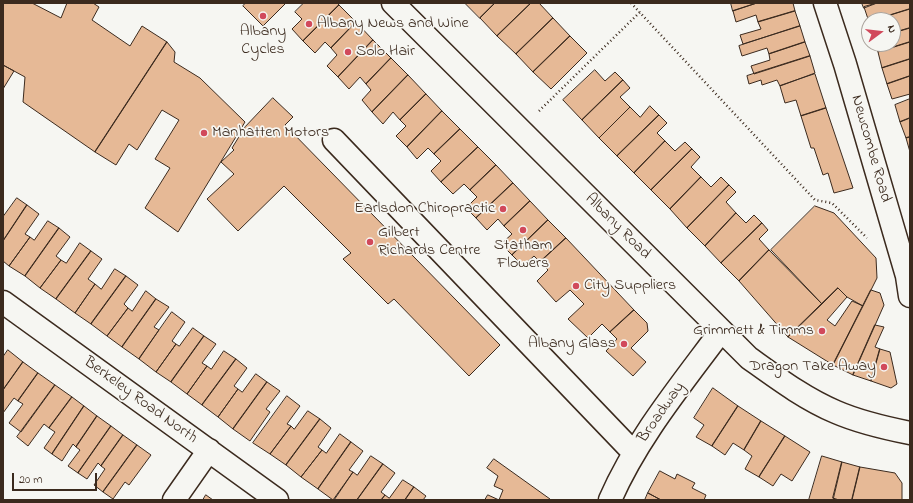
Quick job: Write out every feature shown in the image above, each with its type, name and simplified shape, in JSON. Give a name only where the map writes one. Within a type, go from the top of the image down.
[{"type":"street","name":"Albany Road","points":[[393,3],[749,358],[791,387],[836,412],[881,427],[910,433]]},
{"type":"street","name":"Newcombe Road","points":[[825,3],[845,64],[907,276],[910,296]]},
{"type":"street","points":[[334,140],[634,453]]},
{"type":"street","name":"Berkeley Road North","points":[[3,302],[277,500]]},
{"type":"street","name":"Broadway","points":[[610,500],[634,453],[658,417],[721,331]]},
{"type":"street","points":[[174,500],[209,450]]},
{"type":"path","points":[[631,3],[815,200],[832,203],[869,239]]},
{"type":"path","points":[[519,130],[640,12]]},
{"type":"building","points":[[3,3],[32,3],[61,18],[67,3],[93,3],[99,7],[92,20],[130,46],[142,26],[167,42],[95,152],[23,102],[25,77],[3,65]]},
{"type":"building","name":"Albany Cycles","points":[[246,3],[286,3],[263,26],[243,6]]},
{"type":"building","name":"Albany News and Wine","points":[[304,3],[337,3],[339,5],[303,41],[292,29],[302,19],[295,12]]},
{"type":"building","points":[[465,3],[495,3],[480,18]]},
{"type":"building","points":[[495,3],[531,3],[497,36],[480,18]]},
{"type":"building","points":[[531,3],[539,3],[553,18],[516,54],[497,36]]},
{"type":"building","points":[[731,3],[757,3],[733,11]]},
{"type":"building","points":[[757,3],[793,3],[795,11],[758,22],[756,15],[736,22],[733,11]]},
{"type":"building","points":[[862,3],[877,3],[864,8]]},
{"type":"building","points":[[877,3],[910,3],[910,9],[900,12],[866,12],[864,7]]},
{"type":"building","points":[[339,5],[356,22],[331,48],[325,42],[315,53],[303,41]]},
{"type":"building","points":[[910,9],[910,28],[901,31],[900,12]]},
{"type":"building","points":[[795,11],[800,26],[743,44],[740,35],[761,29],[758,22]]},
{"type":"building","points":[[553,18],[570,36],[533,72],[516,54]]},
{"type":"building","name":"Solo Hair","points":[[356,22],[373,40],[338,77],[327,66],[337,55],[331,48]]},
{"type":"building","points":[[800,26],[805,42],[769,54],[767,48],[742,56],[739,46]]},
{"type":"building","points":[[910,28],[910,42],[901,45],[901,31]]},
{"type":"building","points":[[570,36],[587,53],[551,89],[533,72]]},
{"type":"building","points":[[373,40],[391,58],[366,84],[360,77],[349,89],[338,77]]},
{"type":"building","name":"Manhatten Motors","points":[[167,42],[175,52],[174,62],[200,78],[245,122],[178,232],[145,208],[170,168],[155,159],[179,120],[162,110],[137,150],[129,144],[116,165],[95,152]]},
{"type":"building","points":[[805,42],[810,56],[754,74],[751,66],[770,60],[769,54]]},
{"type":"building","points":[[910,42],[910,59],[882,68],[878,52],[901,52],[901,45]]},
{"type":"building","points":[[810,56],[815,73],[780,86],[777,80],[762,85],[761,80],[749,84],[747,76]]},
{"type":"building","points":[[391,58],[408,75],[372,112],[362,100],[371,90],[366,84]]},
{"type":"building","points":[[910,59],[910,76],[887,84],[882,68]]},
{"type":"building","points":[[3,65],[14,71],[3,89]]},
{"type":"building","points":[[595,70],[605,81],[615,72],[623,80],[582,120],[563,100]]},
{"type":"building","points":[[815,74],[826,108],[801,116],[796,100],[785,103],[780,86]]},
{"type":"building","points":[[408,75],[426,94],[400,120],[393,112],[383,124],[372,112]]},
{"type":"building","points":[[910,76],[910,94],[892,99],[887,84]]},
{"type":"building","points":[[623,80],[630,88],[620,97],[630,107],[599,138],[582,120]]},
{"type":"building","points":[[426,94],[442,111],[407,147],[396,136],[406,126],[400,120]]},
{"type":"building","name":"Gilbert Richards Centre","points":[[273,98],[293,117],[285,125],[500,345],[469,376],[394,299],[388,304],[343,259],[351,253],[284,186],[238,231],[207,199],[234,174],[221,162],[234,150],[232,148],[245,127]]},
{"type":"building","points":[[910,99],[910,118],[900,122],[895,105]]},
{"type":"building","points":[[650,106],[659,115],[617,156],[599,138],[630,107],[640,117]]},
{"type":"building","points":[[826,108],[853,188],[834,193],[828,173],[823,175],[814,148],[811,148],[801,116]]},
{"type":"building","points":[[442,111],[460,129],[434,154],[428,148],[417,159],[407,147]]},
{"type":"building","points":[[659,115],[667,123],[657,133],[665,141],[634,173],[617,156]]},
{"type":"building","points":[[910,118],[910,137],[906,138],[900,122]]},
{"type":"building","points":[[460,129],[478,147],[441,182],[431,171],[441,161],[434,154]]},
{"type":"building","points":[[910,137],[910,152],[906,138]]},
{"type":"building","points":[[665,141],[675,151],[685,142],[692,149],[651,190],[634,173]]},
{"type":"building","points":[[478,147],[496,165],[470,190],[464,184],[453,194],[441,182]]},
{"type":"building","points":[[692,149],[700,157],[691,167],[701,177],[670,209],[651,190]]},
{"type":"building","points":[[496,165],[513,183],[476,218],[466,208],[477,197],[470,190]]},
{"type":"building","points":[[701,177],[711,187],[721,177],[729,185],[687,228],[670,209]]},
{"type":"building","name":"Earlsdon Chiropractic","points":[[513,183],[530,201],[504,226],[498,219],[487,230],[476,218]]},
{"type":"building","points":[[729,185],[736,192],[726,202],[736,213],[705,246],[687,228]]},
{"type":"building","points":[[17,198],[27,205],[3,241],[3,217]]},
{"type":"building","name":"Statham Flowers","points":[[530,201],[548,220],[512,255],[501,244],[512,234],[504,226]]},
{"type":"building","points":[[27,205],[39,214],[25,234],[30,237],[9,266],[3,261],[3,241]]},
{"type":"building","points":[[815,206],[834,213],[876,258],[877,278],[863,306],[847,297],[838,288],[822,304],[771,250]]},
{"type":"building","points":[[736,213],[746,223],[754,215],[762,223],[721,263],[705,246]]},
{"type":"building","points":[[548,220],[566,238],[540,262],[534,256],[523,266],[512,255]]},
{"type":"building","points":[[48,221],[59,228],[25,276],[9,266],[30,237],[34,240]]},
{"type":"building","points":[[762,223],[768,230],[759,239],[769,250],[739,281],[721,263]]},
{"type":"building","points":[[59,228],[70,237],[56,256],[61,260],[40,288],[25,276]]},
{"type":"building","name":"City Suppliers","points":[[566,238],[634,310],[610,332],[602,324],[588,338],[568,319],[584,304],[570,290],[556,302],[537,281],[548,270],[540,262]]},
{"type":"building","points":[[80,243],[91,251],[56,299],[40,288],[61,260],[66,263]]},
{"type":"building","points":[[769,250],[822,304],[788,337],[739,281]]},
{"type":"building","points":[[91,251],[102,259],[88,279],[95,284],[75,313],[56,299]]},
{"type":"building","points":[[115,269],[126,276],[91,324],[75,313],[95,284],[101,289]]},
{"type":"building","points":[[126,276],[138,285],[124,304],[128,308],[107,336],[91,324]]},
{"type":"building","name":"Grimmett & Timms","points":[[838,288],[847,297],[827,320],[835,326],[852,301],[863,306],[833,365],[788,337]]},
{"type":"building","points":[[871,290],[880,293],[884,305],[853,375],[833,365]]},
{"type":"building","points":[[146,291],[156,299],[122,347],[107,336],[128,308],[132,311]]},
{"type":"building","points":[[156,299],[169,307],[154,327],[159,330],[139,359],[122,347]]},
{"type":"building","name":"Albany Glass","points":[[634,310],[647,323],[648,331],[631,348],[646,362],[633,376],[606,351],[617,339],[610,332]]},
{"type":"building","points":[[172,312],[185,322],[172,341],[176,344],[156,372],[139,359]]},
{"type":"building","points":[[875,325],[884,327],[875,347],[880,349],[871,381],[853,375]]},
{"type":"building","points":[[193,328],[204,336],[171,382],[156,372],[176,344],[179,346]]},
{"type":"building","points":[[204,336],[216,344],[202,363],[207,366],[187,394],[171,382]]},
{"type":"building","name":"Dragon Take Away","points":[[880,349],[890,352],[897,384],[891,388],[871,381]]},
{"type":"building","points":[[8,350],[23,362],[3,390],[3,357]]},
{"type":"building","points":[[224,351],[236,359],[202,405],[187,394],[207,366],[211,369]]},
{"type":"building","points":[[236,359],[247,368],[234,386],[238,389],[218,417],[202,405]]},
{"type":"building","points":[[23,362],[38,373],[18,401],[14,398],[3,413],[3,390]]},
{"type":"building","points":[[38,373],[55,385],[21,432],[9,423],[23,404],[18,401]]},
{"type":"building","points":[[256,374],[267,382],[233,429],[218,417],[238,389],[242,392]]},
{"type":"building","points":[[267,382],[280,391],[266,409],[270,412],[250,441],[233,429]]},
{"type":"building","points":[[55,385],[72,397],[49,428],[44,424],[28,446],[17,437]]},
{"type":"building","points":[[713,388],[738,406],[712,446],[696,437],[704,425],[694,418]]},
{"type":"building","points":[[287,396],[300,406],[287,424],[291,426],[270,454],[253,443]]},
{"type":"building","points":[[72,397],[84,406],[52,454],[44,448],[55,432],[49,428]]},
{"type":"building","points":[[84,406],[97,416],[76,447],[73,444],[62,461],[52,454]]},
{"type":"building","points":[[738,406],[761,421],[744,450],[733,443],[725,455],[712,446]]},
{"type":"building","points":[[308,411],[320,419],[286,465],[270,454],[291,426],[294,429]]},
{"type":"building","points":[[97,416],[111,426],[78,473],[68,466],[80,450],[76,447]]},
{"type":"building","points":[[320,419],[331,428],[318,447],[322,450],[301,477],[286,465]]},
{"type":"building","points":[[761,421],[785,436],[759,477],[745,469],[752,456],[744,450]]},
{"type":"building","points":[[111,426],[123,435],[101,466],[98,463],[87,479],[78,473]]},
{"type":"building","points":[[340,434],[351,442],[318,489],[301,477],[322,450],[326,453]]},
{"type":"building","points":[[123,435],[137,445],[103,492],[94,485],[105,469],[101,466]]},
{"type":"building","points":[[785,436],[810,452],[792,481],[781,474],[773,486],[759,477]]},
{"type":"building","points":[[351,442],[363,451],[349,470],[353,472],[333,500],[318,489]]},
{"type":"building","points":[[137,445],[151,455],[129,485],[125,482],[113,499],[103,492]]},
{"type":"building","points":[[371,456],[383,464],[357,500],[334,500],[353,472],[357,475]]},
{"type":"building","points":[[822,456],[842,462],[833,500],[809,500]]},
{"type":"building","points":[[494,459],[550,500],[499,500],[503,490],[494,486],[498,476],[487,468]]},
{"type":"building","points":[[842,462],[860,467],[852,500],[839,500],[833,498]]},
{"type":"building","points":[[383,464],[395,473],[381,492],[385,495],[381,500],[357,500]]},
{"type":"building","points":[[860,467],[895,473],[902,483],[902,500],[852,500]]},
{"type":"building","points":[[660,471],[675,479],[677,474],[695,483],[692,488],[706,495],[704,500],[661,500],[648,493]]},
{"type":"building","points":[[403,480],[414,487],[405,500],[381,500],[385,495],[389,498]]},
{"type":"building","points":[[414,487],[426,496],[423,500],[405,500]]},
{"type":"building","points":[[648,493],[661,500],[645,500]]},
{"type":"building","points":[[206,495],[213,500],[203,500]]},
{"type":"building","points":[[488,495],[499,500],[485,500]]},
{"type":"place","name":"Albany Cycles","points":[[263,16]]},
{"type":"place","name":"Albany News and Wine","points":[[309,24]]},
{"type":"place","name":"Solo Hair","points":[[348,52]]},
{"type":"place","name":"Manhatten Motors","points":[[204,133]]},
{"type":"place","name":"Earlsdon Chiropractic","points":[[503,209]]},
{"type":"place","name":"Statham Flowers","points":[[523,230]]},
{"type":"place","name":"Gilbert Richards Centre","points":[[370,242]]},
{"type":"place","name":"City Suppliers","points":[[576,286]]},
{"type":"place","name":"Grimmett & Timms","points":[[822,331]]},
{"type":"place","name":"Albany Glass","points":[[624,344]]},
{"type":"place","name":"Dragon Take Away","points":[[884,367]]}]
